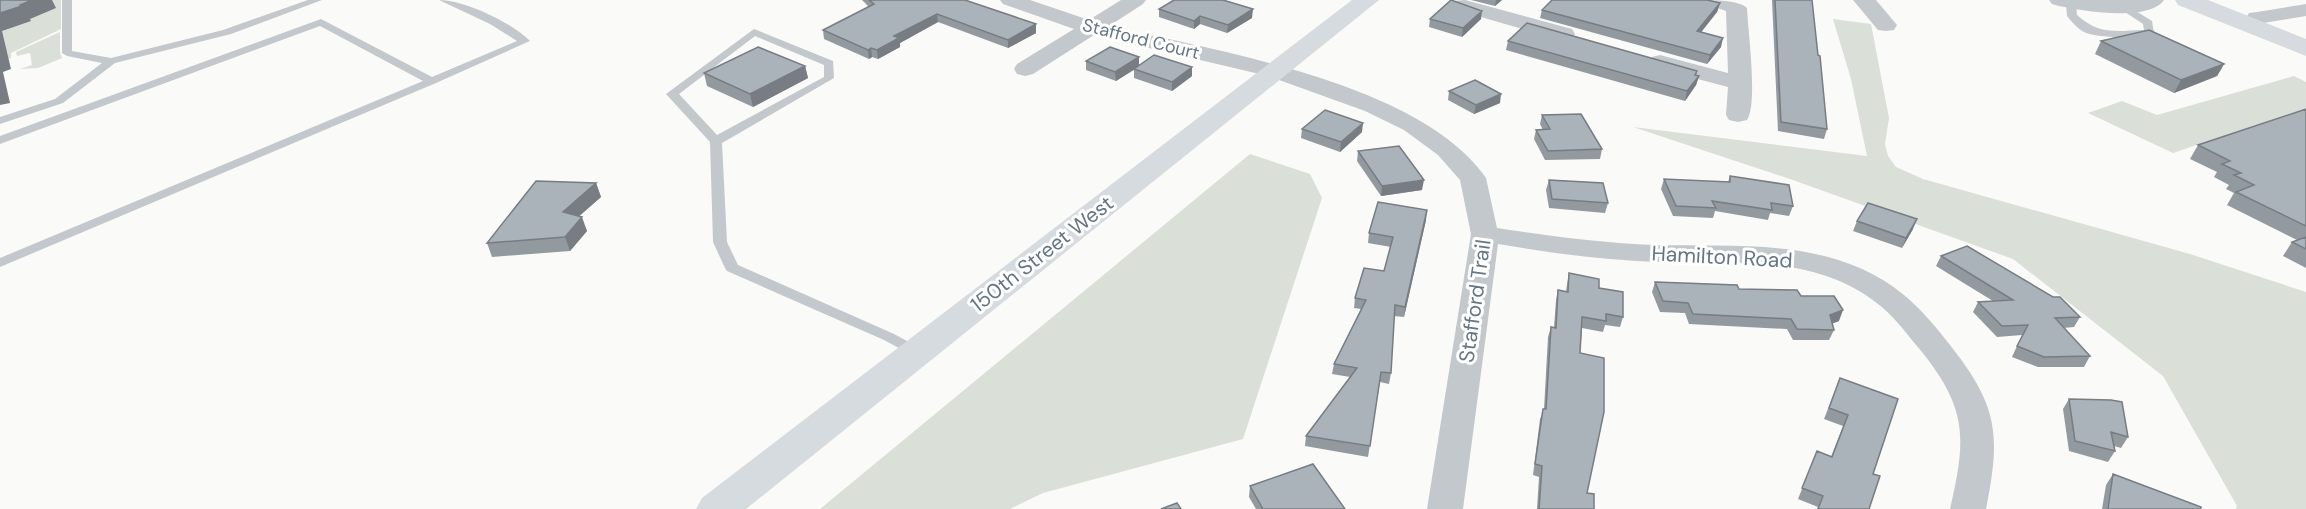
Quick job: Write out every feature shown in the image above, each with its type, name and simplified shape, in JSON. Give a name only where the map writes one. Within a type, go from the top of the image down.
[{"type":"street","name":"Stafford Court","points":[[1010,0],[1091,28],[1275,71]]},
{"type":"street","points":[[1026,69],[1136,0]]},
{"type":"street","name":"150th Street West","points":[[717,509],[1367,0]]},
{"type":"street","points":[[1507,18],[1526,0]]},
{"type":"street","points":[[1712,0],[1736,4],[1740,83],[1738,116]]},
{"type":"street","points":[[1863,0],[1872,7],[1886,26]]},
{"type":"street","points":[[2065,1],[2102,8],[2126,8],[2154,0]]},
{"type":"street","points":[[2187,0],[2306,48]]},
{"type":"street","points":[[2210,0],[2306,37]]},
{"type":"street","points":[[1460,5],[1579,39]]},
{"type":"street","points":[[2257,18],[2306,10]]},
{"type":"street","points":[[1642,57],[1740,83]]},
{"type":"street","name":"Stafford Trail","points":[[1275,71],[1373,106],[1413,125],[1447,150],[1473,178],[1485,234],[1445,509]]},
{"type":"street","name":"Hamilton Road","points":[[1485,234],[1547,244],[1626,252],[1780,256],[1842,273],[1875,289],[1903,309],[1951,368],[1970,399],[1979,429],[1979,452],[1968,509]]},
{"type":"lane","points":[[67,0],[67,53],[111,61]]},
{"type":"lane","points":[[0,121],[59,100],[111,61],[227,32],[317,0]]},
{"type":"lane","points":[[0,263],[525,41],[494,22],[444,0]]},
{"type":"lane","points":[[2065,1],[2072,16],[2088,30],[2116,34],[2150,33],[2148,23],[2126,8]]},
{"type":"lane","points":[[0,140],[321,22],[432,81]]},
{"type":"lane","points":[[716,141],[829,78],[829,63],[754,32],[672,94],[716,141],[720,242],[732,268],[889,337],[917,352]]},
{"type":"shaded area","points":[[50,0],[61,0],[61,29],[11,53],[11,58],[8,59],[0,31],[29,20]]},
{"type":"shaded area","points":[[1833,19],[1871,24],[1889,118],[1885,144],[1888,156],[1896,167],[1923,179],[2190,254],[2306,292],[2306,509],[2236,509],[2237,506],[2163,376],[2013,259],[1790,179],[1633,127],[1867,156],[1851,79]]},
{"type":"shaded area","points":[[60,32],[62,58],[38,68],[20,69],[32,65],[30,53],[17,56],[16,52]]},
{"type":"shaded area","points":[[2294,76],[2306,82],[2306,119],[2237,142],[2223,136],[2173,153],[2088,113],[2122,101],[2157,115]]},
{"type":"shaded area","points":[[1250,154],[1310,174],[1322,198],[1243,439],[1043,493],[1010,509],[820,509]]},
{"type":"building","points":[[0,0],[32,0],[0,13]]},
{"type":"building","points":[[869,0],[965,0],[1036,24],[1008,40],[937,14],[894,36],[899,38],[877,50],[871,48],[868,50],[823,30],[874,4]]},
{"type":"building","points":[[1174,0],[1223,0],[1253,9],[1228,25],[1200,16],[1194,21],[1159,9]]},
{"type":"building","points":[[1451,0],[1482,11],[1463,28],[1430,19]]},
{"type":"building","points":[[1552,0],[1707,0],[1720,3],[1697,31],[1723,38],[1710,55],[1542,10]]},
{"type":"building","points":[[1775,0],[1812,0],[1827,129],[1781,122]]},
{"type":"building","points":[[1527,23],[1697,71],[1695,75],[1699,76],[1687,91],[1508,41]]},
{"type":"building","points":[[2149,30],[2224,64],[2181,80],[2101,41]]},
{"type":"building","points":[[758,47],[805,66],[750,94],[704,73]]},
{"type":"building","points":[[1110,47],[1139,57],[1115,72],[1086,61]]},
{"type":"building","points":[[1154,55],[1192,67],[1172,82],[1134,69]]},
{"type":"building","points":[[1475,80],[1501,94],[1476,105],[1449,91]]},
{"type":"building","points":[[2306,109],[2306,226],[2236,192],[2254,185],[2234,175],[2241,173],[2222,164],[2230,161],[2198,145]]},
{"type":"building","points":[[1325,110],[1363,123],[1341,142],[1302,129]]},
{"type":"building","points":[[1581,114],[1602,149],[1548,151],[1536,130],[1550,129],[1542,115]]},
{"type":"building","points":[[1399,146],[1424,180],[1382,186],[1358,151]]},
{"type":"building","points":[[1730,176],[1789,185],[1793,206],[1771,203],[1772,210],[1712,201],[1716,208],[1676,206],[1664,179],[1730,182]]},
{"type":"building","points":[[1549,180],[1603,183],[1608,203],[1552,199]]},
{"type":"building","points":[[536,181],[596,183],[563,212],[582,217],[565,237],[487,243]]},
{"type":"building","points":[[1378,202],[1427,210],[1405,307],[1395,305],[1391,373],[1381,372],[1370,446],[1306,436],[1357,368],[1334,364],[1366,300],[1355,298],[1364,268],[1384,271],[1393,237],[1369,233]]},
{"type":"building","points":[[1868,203],[1917,219],[1906,238],[1857,221]]},
{"type":"building","points":[[2306,237],[2306,249],[2292,242]]},
{"type":"building","points":[[1967,246],[2053,297],[2060,297],[2080,317],[2055,318],[2090,356],[2044,357],[2017,346],[2028,325],[2002,326],[1978,302],[2013,300],[1941,256]]},
{"type":"building","points":[[1569,273],[1599,279],[1599,288],[1623,292],[1623,317],[1606,314],[1606,321],[1582,317],[1580,353],[1604,358],[1604,412],[1587,493],[1594,494],[1594,509],[1539,509],[1542,466],[1535,464],[1543,409],[1546,409],[1551,327],[1556,328],[1558,290],[1568,292]]},
{"type":"building","points":[[1655,282],[1737,285],[1739,289],[1797,290],[1801,296],[1834,296],[1843,310],[1830,315],[1834,330],[1797,329],[1791,319],[1693,314],[1688,303],[1663,301]]},
{"type":"building","points":[[1840,378],[1898,399],[1873,474],[1880,476],[1869,509],[1818,509],[1823,496],[1802,488],[1817,451],[1832,457],[1848,415],[1829,408]]},
{"type":"building","points":[[2069,399],[2122,402],[2128,437],[2111,432],[2115,451],[2075,441]]},
{"type":"building","points":[[1313,464],[1345,509],[1263,509],[1250,486]]},
{"type":"building","points":[[2113,474],[2201,507],[2201,509],[2108,509]]},
{"type":"building","points":[[1177,503],[1181,509],[1161,509]]}]
